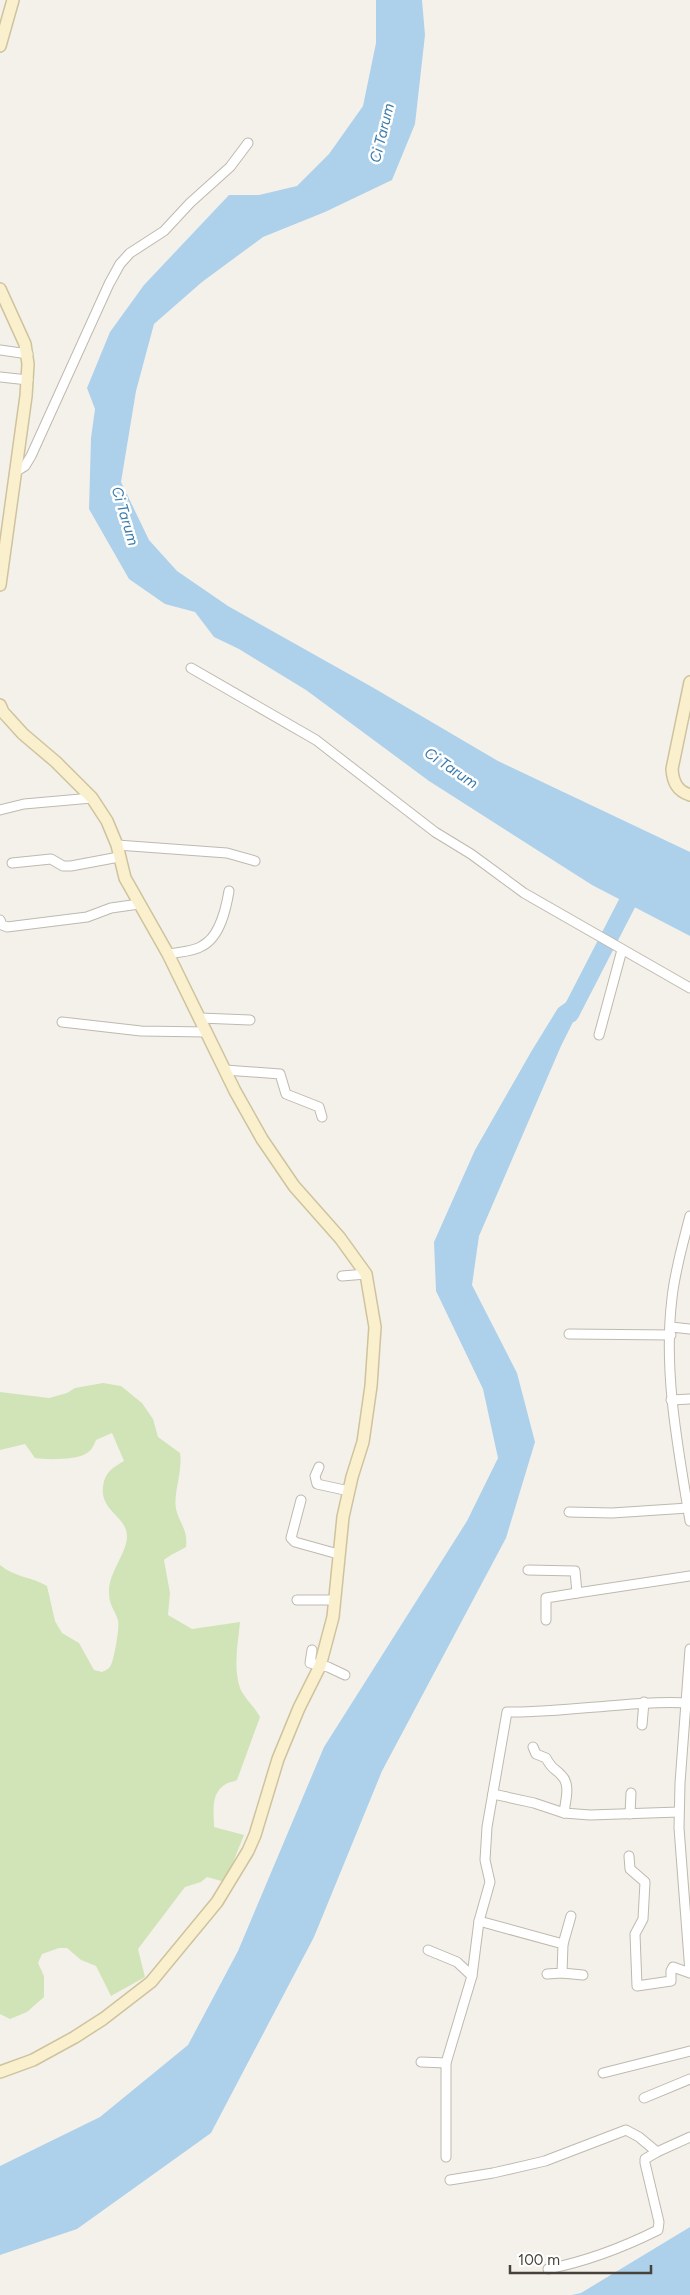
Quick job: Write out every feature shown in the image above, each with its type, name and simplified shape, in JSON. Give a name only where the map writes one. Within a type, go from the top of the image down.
[{"type":"street","points":[[0,46],[13,0]]},
{"type":"street","points":[[15,472],[26,466],[109,284],[120,264],[130,253],[164,231],[190,203],[230,167],[248,143]]},
{"type":"street","points":[[0,289],[25,344],[28,354],[28,380],[0,585]]},
{"type":"street","points":[[0,350],[28,354]]},
{"type":"street","points":[[0,377],[28,380]]},
{"type":"street","points":[[191,668],[316,740],[435,832],[471,854],[524,893],[690,988]]},
{"type":"street","points":[[690,682],[672,769],[677,787],[690,796]]},
{"type":"street","points":[[0,705],[3,712],[23,734],[56,762],[92,798],[107,821],[117,844],[125,878],[168,954],[262,1140],[298,1190],[310,1201],[366,1274],[375,1327],[371,1386],[364,1442],[342,1517],[333,1617],[320,1666],[299,1708],[278,1760],[255,1835],[231,1882],[217,1902],[150,1982],[103,2019],[75,2036],[33,2060],[0,2072]]},
{"type":"street","points":[[0,810],[24,804],[92,798]]},
{"type":"street","points":[[117,844],[227,853],[255,861]]},
{"type":"street","points":[[12,863],[51,859],[63,866],[71,866],[119,857]]},
{"type":"street","points":[[168,954],[201,948],[210,941],[222,917],[229,891]]},
{"type":"street","points":[[0,920],[2,925],[7,927],[87,917],[111,908],[139,904]]},
{"type":"street","points":[[599,1035],[622,950]]},
{"type":"street","points":[[200,1018],[250,1020]]},
{"type":"street","points":[[62,1022],[141,1032],[207,1032]]},
{"type":"street","points":[[225,1070],[280,1074],[286,1094],[319,1107],[322,1117]]},
{"type":"street","points":[[690,1216],[674,1280],[671,1331],[671,1400],[686,1462],[690,1521]]},
{"type":"street","points":[[342,1276],[366,1274]]},
{"type":"street","points":[[569,1334],[690,1329]]},
{"type":"street","points":[[671,1400],[690,1398]]},
{"type":"street","points":[[319,1467],[315,1476],[317,1484],[349,1491]]},
{"type":"street","points":[[301,1500],[291,1538],[294,1542],[338,1554]]},
{"type":"street","points":[[569,1512],[612,1513],[688,1508]]},
{"type":"street","points":[[528,1570],[575,1571],[577,1593]]},
{"type":"street","points":[[546,1620],[546,1598],[690,1576]]},
{"type":"street","points":[[298,1600],[334,1600]]},
{"type":"street","points":[[324,1653],[308,1649],[310,1663],[345,1675]]},
{"type":"street","points":[[629,1856],[630,1869],[645,1882],[643,1919],[634,1934],[636,1986],[671,1981],[673,1967],[690,1972],[680,1851],[679,1812],[688,1703],[690,1649]]},
{"type":"street","points":[[446,2156],[446,2063],[472,1976],[479,1921],[490,1882],[485,1860],[488,1816],[508,1712],[644,1702],[688,1703]]},
{"type":"street","points":[[642,1725],[644,1702]]},
{"type":"street","points":[[533,1747],[536,1754],[546,1758],[550,1768],[565,1780],[567,1784],[564,1813]]},
{"type":"street","points":[[630,1814],[631,1793]]},
{"type":"street","points":[[493,1794],[534,1803],[564,1813],[630,1814],[679,1812]]},
{"type":"street","points":[[680,1851],[690,1850]]},
{"type":"street","points":[[562,1973],[563,1944],[571,1916]]},
{"type":"street","points":[[479,1921],[563,1944]]},
{"type":"street","points":[[428,1950],[456,1962],[472,1976]]},
{"type":"street","points":[[547,1974],[583,1975]]},
{"type":"street","points":[[603,2073],[690,2051]]},
{"type":"street","points":[[421,2062],[446,2063]]},
{"type":"street","points":[[644,2098],[690,2079]]},
{"type":"street","points":[[450,2180],[493,2173],[545,2161],[626,2130],[639,2137],[657,2152]]},
{"type":"street","points":[[548,2268],[580,2262],[624,2247],[658,2230],[659,2222],[645,2159],[690,2137]]},
{"type":"green space","points":[[103,1383],[121,1386],[142,1403],[153,1419],[158,1437],[180,1453],[181,1460],[175,1503],[186,1536],[186,1547],[164,1560],[170,1593],[168,1615],[192,1629],[240,1622],[237,1655],[238,1680],[242,1692],[260,1717],[237,1780],[226,1784],[217,1792],[214,1803],[214,1827],[244,1835],[225,1882],[207,1877],[201,1882],[185,1887],[138,1949],[145,1977],[111,1996],[96,1966],[81,1960],[67,1948],[59,1948],[42,1954],[38,1963],[44,1976],[44,1997],[27,2012],[10,2019],[0,2014],[0,1565],[11,1572],[47,1586],[55,1621],[62,1633],[79,1643],[94,1670],[102,1672],[111,1665],[114,1656],[118,1620],[111,1604],[109,1591],[112,1577],[124,1549],[127,1536],[126,1529],[109,1508],[103,1495],[103,1486],[107,1474],[124,1461],[112,1433],[96,1440],[92,1449],[77,1457],[35,1458],[25,1444],[0,1450],[0,1392],[49,1398],[67,1393],[75,1388]]},
{"type":"water","name":"Ci Tarum","points":[[376,0],[422,0],[425,35],[415,124],[392,180],[325,212],[263,237],[202,282],[154,324],[136,391],[121,482],[149,540],[177,571],[228,606],[498,761],[690,852],[690,936],[592,885],[429,781],[306,690],[239,649],[214,637],[195,612],[165,604],[129,579],[89,509],[91,438],[95,409],[87,388],[110,332],[144,285],[229,195],[259,195],[297,186],[329,154],[363,106],[376,43]]},
{"type":"water","points":[[579,993],[584,1000],[561,1046],[479,1236],[472,1285],[517,1373],[535,1442],[506,1538],[382,1771],[314,1937],[211,2133],[77,2229],[0,2255],[0,2166],[100,2117],[188,2045],[238,1951],[324,1747],[467,1521],[498,1458],[483,1389],[436,1291],[434,1242],[475,1150],[531,1052],[558,1008]]},
{"type":"water","points":[[690,2227],[690,2295],[572,2295],[581,2293]]},
{"type":"waterway","points":[[570,1014],[638,882]]}]
